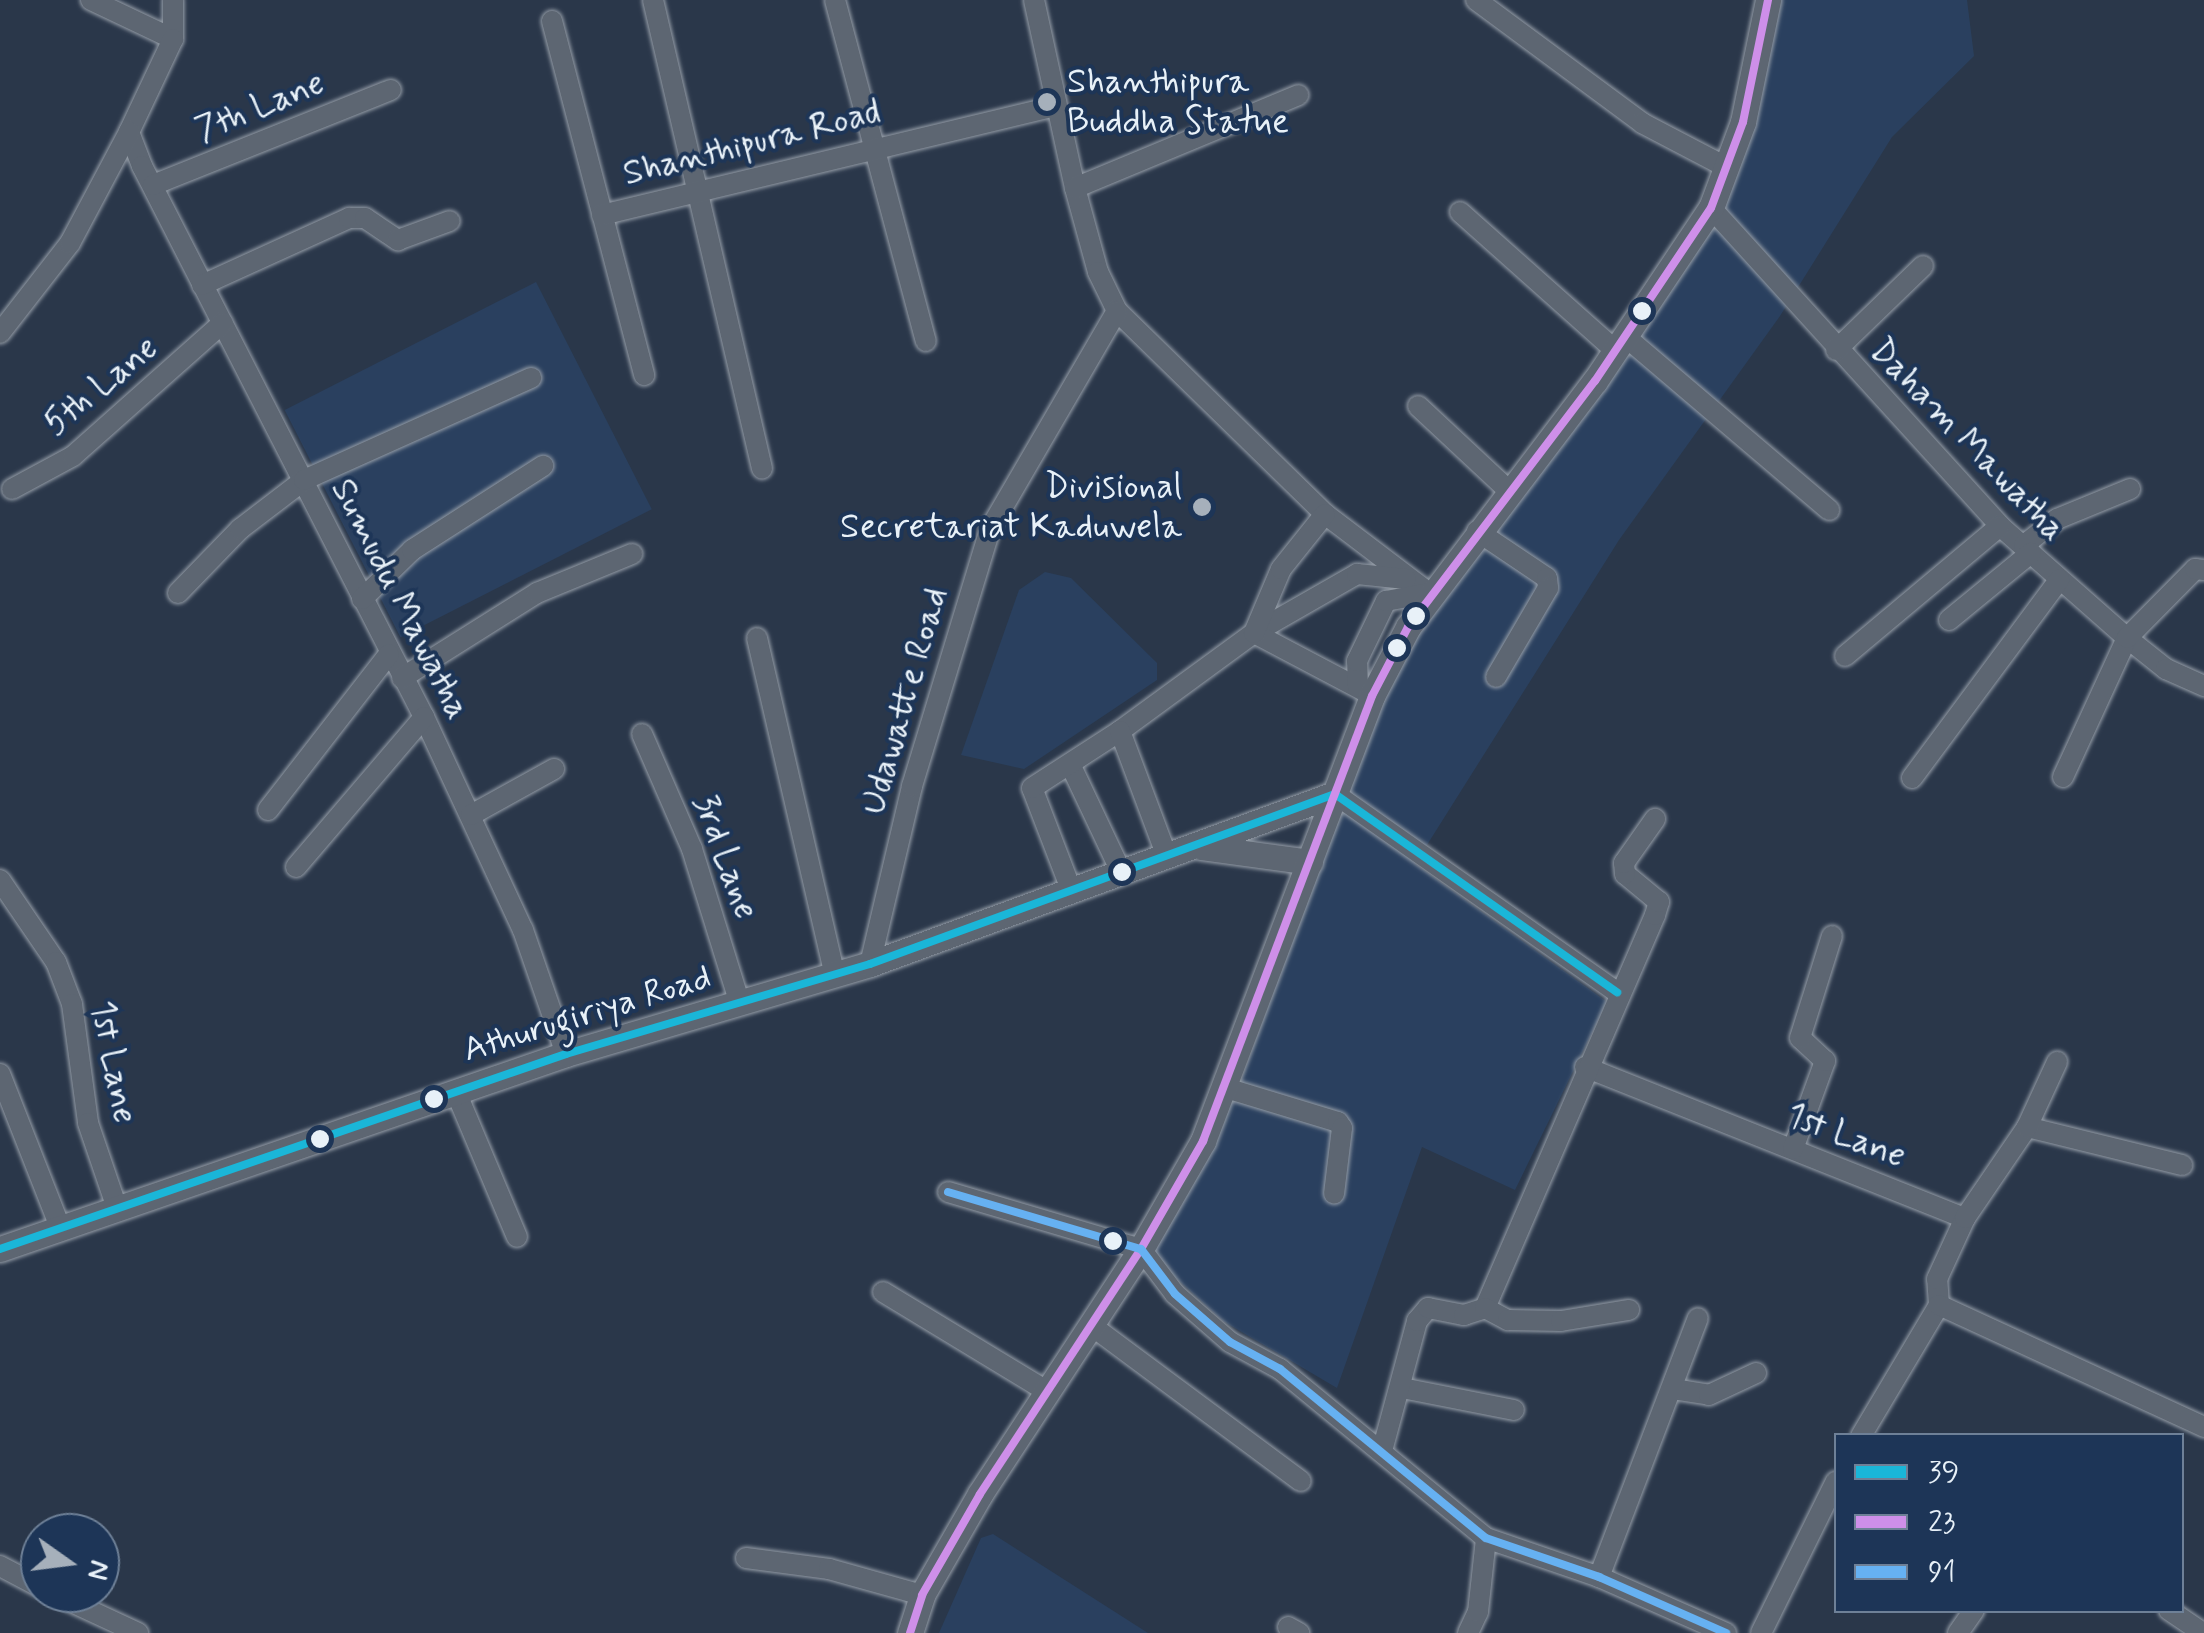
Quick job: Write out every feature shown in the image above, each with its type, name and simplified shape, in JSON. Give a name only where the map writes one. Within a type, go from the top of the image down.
[{"type":"main road","points":[[910,1633],[922,1595],[1141,1249],[1226,1088],[1335,794],[1365,691],[1421,587],[1477,532],[1509,491],[1621,344],[1711,208],[1728,168],[1755,77],[1768,0]]},
{"type":"main road","name":"Athurugiriya Road","points":[[0,1249],[566,1054],[870,964],[1335,794]]},
{"type":"main road","points":[[1195,846],[1310,862]]},
{"type":"street","points":[[91,0],[173,39]]},
{"type":"street","points":[[0,333],[70,243],[129,132],[173,39],[173,0]]},
{"type":"street","points":[[653,0],[762,469]]},
{"type":"street","points":[[836,0],[926,341]]},
{"type":"street","points":[[1034,0],[1075,188],[1098,272],[1117,311],[1325,514],[1421,587]]},
{"type":"street","points":[[1476,0],[1642,123],[1728,168]]},
{"type":"street","name":"Shanthipura Road","points":[[552,22],[602,215],[874,145],[1056,106]]},
{"type":"street","name":"7th Lane","points":[[153,185],[391,90]]},
{"type":"street","points":[[1075,188],[1298,94]]},
{"type":"street","name":"Sumudu Mawatha","points":[[129,132],[202,285],[471,815],[522,930],[566,1054]]},
{"type":"street","name":"Daham Mawatha","points":[[1711,208],[2000,526],[2166,669],[2204,686]]},
{"type":"street","points":[[1460,212],[1829,510]]},
{"type":"street","points":[[602,215],[644,375]]},
{"type":"street","points":[[202,285],[349,218],[364,218],[398,240],[450,222]]},
{"type":"street","points":[[1836,350],[1923,266]]},
{"type":"street","name":"Udawatte Road","points":[[870,964],[912,786],[990,528],[1117,311]]},
{"type":"street","name":"5th Lane","points":[[12,489],[72,456],[223,323]]},
{"type":"street","points":[[178,593],[250,520],[304,480],[531,378]]},
{"type":"street","points":[[1418,406],[1509,491]]},
{"type":"street","points":[[362,599],[412,550],[543,466]]},
{"type":"street","points":[[1949,620],[2057,519],[2130,489]]},
{"type":"street","points":[[1254,633],[1281,569],[1325,514]]},
{"type":"street","points":[[1845,656],[2000,526]]},
{"type":"street","points":[[1477,532],[1547,578],[1548,588],[1496,678]]},
{"type":"street","points":[[402,678],[537,593],[632,554]]},
{"type":"street","points":[[2063,777],[2128,638],[2196,569],[2204,570]]},
{"type":"street","points":[[1072,892],[1032,788],[1071,766],[1254,633],[1357,574],[1421,587]]},
{"type":"street","points":[[1912,778],[2059,580]]},
{"type":"street","points":[[1254,633],[1365,691]]},
{"type":"street","points":[[758,638],[835,975]]},
{"type":"street","points":[[268,810],[389,654]]},
{"type":"street","points":[[296,867],[424,717]]},
{"type":"street","points":[[1120,731],[1167,858]]},
{"type":"street","name":"3rd Lane","points":[[642,734],[692,849],[740,1004]]},
{"type":"street","points":[[1071,766],[1122,874]]},
{"type":"street","points":[[471,815],[554,769]]},
{"type":"street","points":[[1335,794],[1616,992]]},
{"type":"street","points":[[1485,1308],[1616,992],[1659,902],[1625,874],[1624,863],[1655,819]]},
{"type":"street","name":"1st Lane","points":[[0,880],[56,962],[72,1004],[88,1123],[118,1211]]},
{"type":"street","points":[[1793,1149],[1825,1061],[1800,1038],[1832,936]]},
{"type":"street","points":[[1863,1433],[1939,1305],[1937,1279],[1964,1218],[2027,1127],[2058,1062]]},
{"type":"street","name":"1st Lane","points":[[1585,1067],[1703,1118],[1793,1149],[1964,1218]]},
{"type":"street","points":[[0,1074],[61,1230]]},
{"type":"street","points":[[1226,1088],[1338,1122],[1342,1128],[1334,1194]]},
{"type":"street","points":[[456,1092],[517,1238]]},
{"type":"street","points":[[2027,1127],[2182,1165]]},
{"type":"street","points":[[948,1192],[1141,1249],[1176,1294],[1230,1342],[1280,1369],[1486,1538],[1599,1577],[1726,1633]]},
{"type":"street","points":[[883,1292],[1048,1392]]},
{"type":"street","points":[[1939,1305],[2204,1427]]},
{"type":"street","points":[[1382,1451],[1421,1313],[1428,1308],[1464,1314],[1485,1308],[1508,1320],[1561,1322],[1629,1310]]},
{"type":"street","points":[[1599,1577],[1698,1318]]},
{"type":"street","points":[[1092,1326],[1302,1481]]},
{"type":"street","points":[[1673,1389],[1708,1394],[1756,1373]]},
{"type":"street","points":[[1402,1388],[1514,1410]]},
{"type":"street","points":[[1761,1633],[1834,1485]]},
{"type":"street","points":[[1468,1633],[1478,1612],[1486,1538]]},
{"type":"street","points":[[746,1558],[829,1569],[922,1595]]},
{"type":"street","points":[[95,1613],[138,1633]]},
{"type":"street","points":[[2173,1613],[2203,1633]]},
{"type":"shaded area","points":[[1776,0],[1967,0],[1974,56],[1892,137],[1780,316],[1619,540],[1415,864],[1607,1002],[1515,1190],[1422,1147],[1337,1388],[1223,1321],[1151,1255],[1237,1092],[1380,699],[1416,631],[1694,257],[1736,171]]},
{"type":"shaded area","points":[[536,282],[652,509],[401,637],[285,410]]},
{"type":"shaded area","points":[[1045,572],[1071,578],[1157,663],[1157,680],[1024,769],[961,755],[1019,590]]},
{"type":"shaded area","points":[[993,1534],[1148,1633],[939,1633],[981,1538]]},
{"type":"transit line","name":"23","points":[[910,1633],[922,1595],[980,1494],[1141,1249],[1203,1141],[1372,696],[1408,627],[1595,381],[1711,208],[1743,122],[1768,0]]},
{"type":"transit line","name":"39","points":[[0,1249],[566,1054],[870,964],[1335,794],[1617,992]]},
{"type":"transit line","name":"91","points":[[948,1192],[1141,1249],[1175,1294],[1230,1342],[1280,1369],[1486,1538],[1599,1577],[1726,1633]]},
{"type":"place","name":"Shanthipura Buddha Statue","points":[[1047,102]]},
{"type":"place","name":"Divisional Secretariat Kaduwela","points":[[1202,507]]}]
